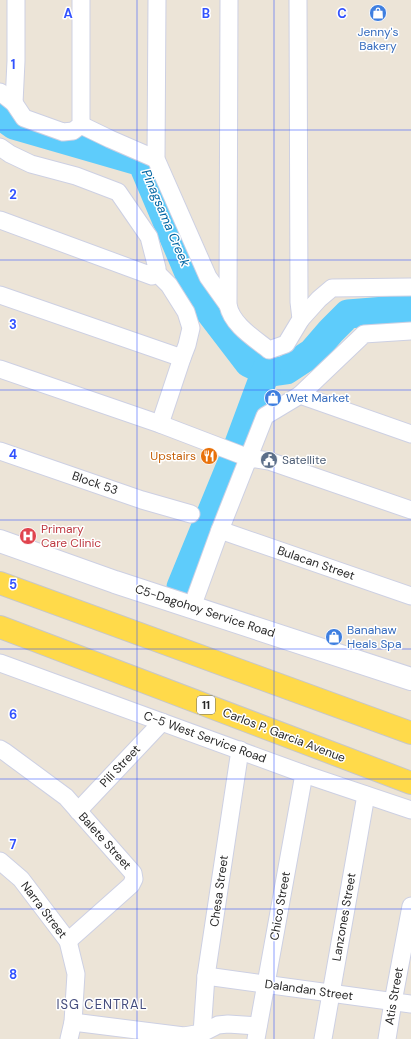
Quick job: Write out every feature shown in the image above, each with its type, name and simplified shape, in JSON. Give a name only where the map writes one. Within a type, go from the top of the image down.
[{"type":"main road","name":"C5-Dagohoy Service Road","points":[[0,541],[115,582],[411,679]]},
{"type":"main road","points":[[0,583],[411,733]]},
{"type":"main road","name":"Carlos P. Garcia Avenue","points":[[0,627],[411,783]]},
{"type":"street","points":[[14,103],[16,0]]},
{"type":"street","points":[[81,0],[81,125]]},
{"type":"street","points":[[157,0],[156,159],[208,277],[228,305]]},
{"type":"street","points":[[228,0],[229,312],[242,327],[269,350],[286,344],[301,319],[319,299],[332,288],[411,288]]},
{"type":"street","points":[[298,0],[299,302],[301,319]]},
{"type":"street","points":[[0,92],[14,103],[24,118],[64,132],[73,131],[81,125]]},
{"type":"street","points":[[81,125],[156,159]]},
{"type":"street","points":[[0,147],[10,154],[31,164],[76,176],[118,192],[149,237],[157,273],[169,286],[186,312],[192,328],[160,424]]},
{"type":"street","points":[[0,220],[152,276],[157,273]]},
{"type":"street","points":[[0,295],[182,358]]},
{"type":"street","points":[[192,607],[220,530],[265,416],[300,395],[364,334],[411,331]]},
{"type":"street","points":[[0,369],[160,424],[249,458],[269,461],[411,510]]},
{"type":"street","points":[[300,395],[411,434]]},
{"type":"street","name":"Block 53","points":[[0,451],[142,500],[191,514]]},
{"type":"street","name":"Bulacan Street","points":[[220,530],[411,596]]},
{"type":"street","name":"C-5 West Service Road","points":[[0,663],[304,774],[411,810]]},
{"type":"street","name":"Pili Street","points":[[78,811],[162,722]]},
{"type":"street","name":"Balete Street","points":[[0,749],[66,798],[133,873],[134,879],[131,885],[68,941]]},
{"type":"street","name":"Chesa Street","points":[[202,1033],[206,976],[240,750]]},
{"type":"street","name":"Chico Street","points":[[257,1033],[304,774]]},
{"type":"street","name":"Lanzones Street","points":[[323,1039],[366,795]]},
{"type":"street","name":"Narra Street","points":[[0,861],[21,879],[68,941],[76,974],[73,1022],[69,1039]]},
{"type":"street","name":"Atis Street","points":[[387,1039],[411,906]]},
{"type":"street","name":"Dalandan Street","points":[[206,976],[411,1004]]},
{"type":"street","points":[[73,1022],[184,1038],[202,1033],[218,1025],[228,1024],[257,1033]]},
{"type":"waterway","name":"Pinagsama Creek","points":[[0,115],[14,125],[142,162],[200,299],[249,363],[266,371],[272,372],[286,370],[312,353],[348,314],[411,309]]},
{"type":"waterway","points":[[237,449],[266,371]]},
{"type":"waterway","points":[[181,587],[231,465]]},
{"type":"place","name":"Jenny's Bakery","points":[[378,13]]},
{"type":"place","name":"Wet Market","points":[[273,398]]},
{"type":"place","name":"Upstairs","points":[[209,456]]},
{"type":"place","name":"Satellite","points":[[269,460]]},
{"type":"place","name":"Primary Care Clinic","points":[[28,536]]},
{"type":"place","name":"Banahaw Heals Spa","points":[[334,637]]},
{"type":"district","name":"ISG CENTRAL","points":[[102,1004]]}]
